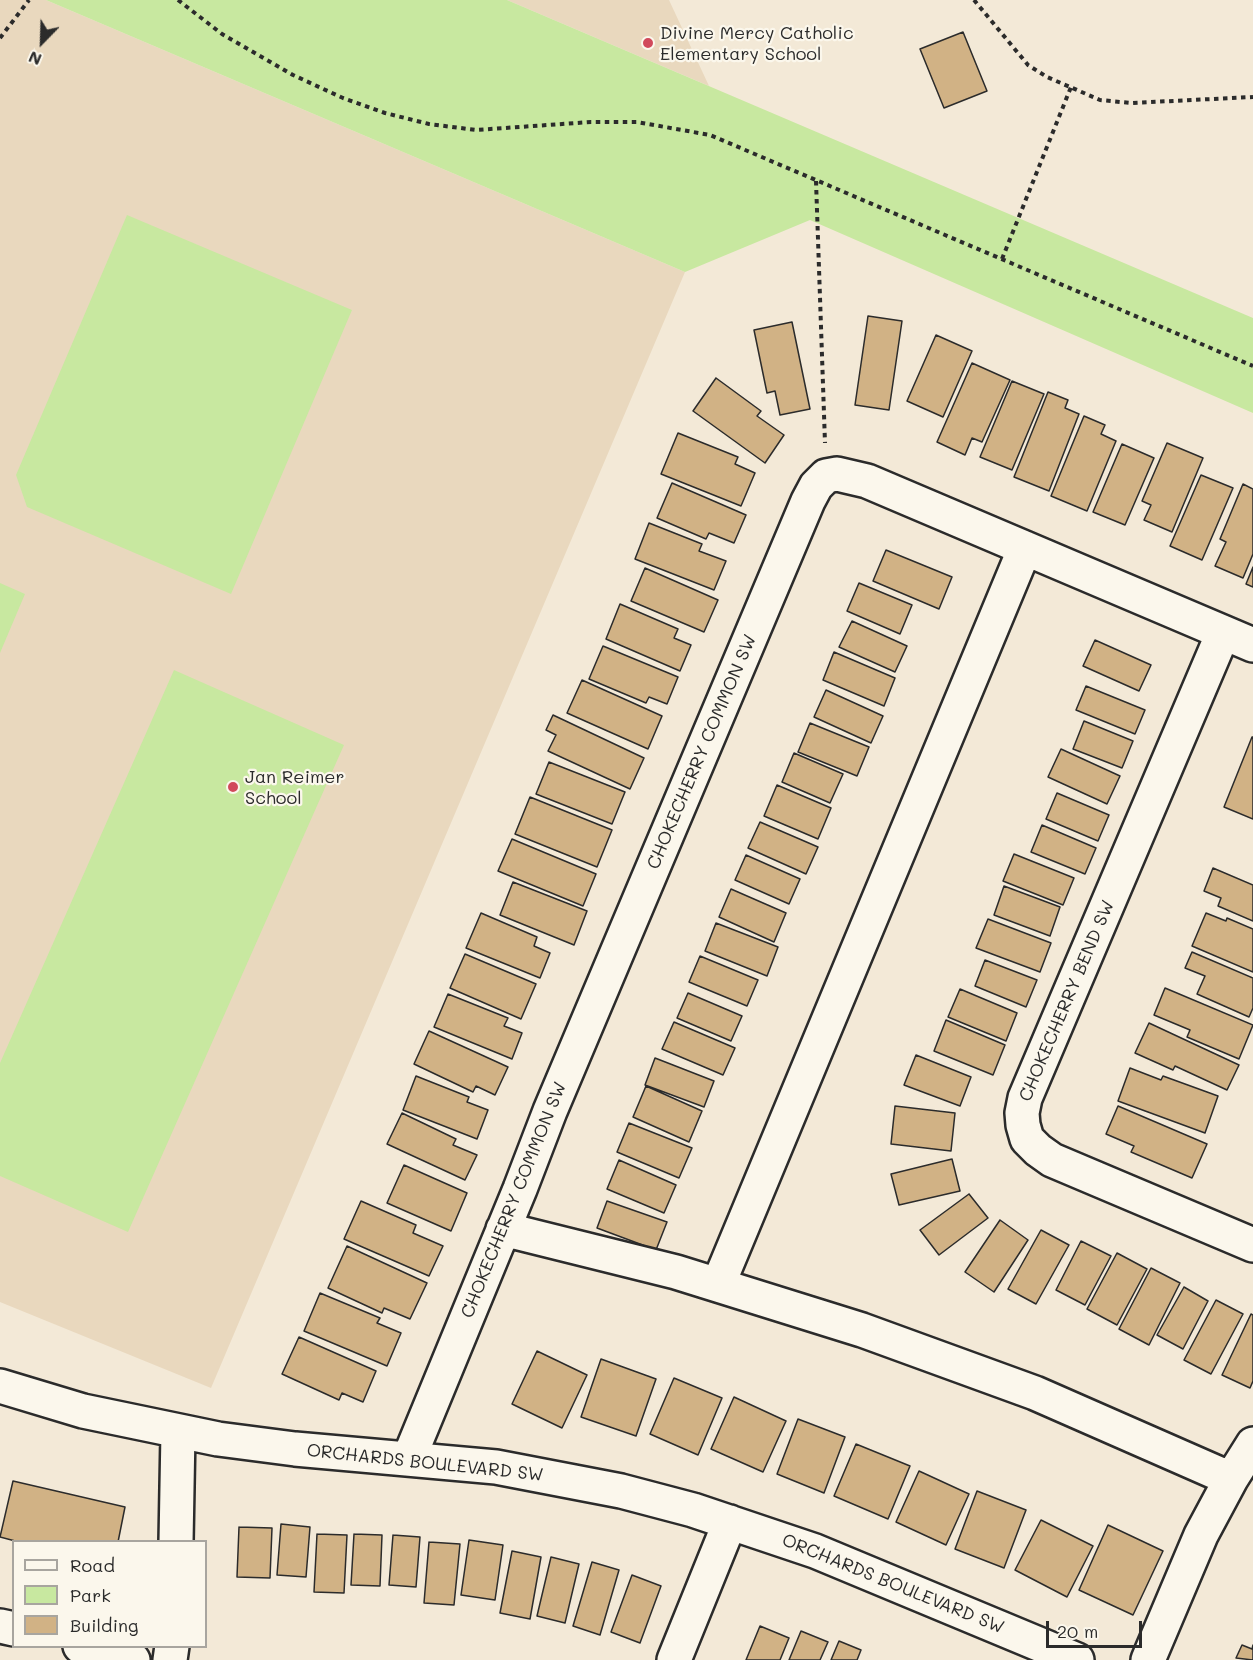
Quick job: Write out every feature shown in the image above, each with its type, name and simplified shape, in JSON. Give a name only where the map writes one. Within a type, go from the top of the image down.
[{"type":"street","points":[[826,476],[837,474],[867,481],[1253,645]]},
{"type":"street","name":"CHOKECHERRY COMMON SW","points":[[409,1458],[550,1111],[803,512],[816,486],[826,476]]},
{"type":"street","points":[[718,1285],[1025,548]]},
{"type":"street","name":"CHOKECHERRY BEND SW","points":[[1223,633],[1025,1098],[1022,1113],[1027,1139],[1052,1161],[1253,1245]]},
{"type":"street","points":[[503,1229],[676,1272],[862,1330],[1035,1393],[1231,1479]]},
{"type":"street","name":"ORCHARDS BOULEVARD SW","points":[[0,1386],[83,1411],[178,1432],[294,1449],[496,1467],[621,1491],[730,1522],[815,1551],[1077,1660]]},
{"type":"street","points":[[176,1540],[178,1432]]},
{"type":"street","points":[[1148,1660],[1202,1535],[1231,1479],[1253,1444]]},
{"type":"street","points":[[674,1660],[730,1522]]},
{"type":"street","points":[[84,1648],[133,1660]]},
{"type":"path","points":[[0,38],[29,0]]},
{"type":"path","points":[[178,0],[222,34],[267,61],[343,98],[429,124],[476,130],[591,122],[637,122],[711,135],[1253,366]]},
{"type":"path","points":[[974,0],[1028,65],[1047,77],[1100,100],[1131,104],[1253,97]]},
{"type":"path","points":[[1002,260],[1071,87]]},
{"type":"path","points":[[816,181],[826,476]]},
{"type":"shaded area","name":"Jan Reimer School","points":[[0,0],[46,0],[685,272],[211,1388],[0,1302]]},
{"type":"shaded area","name":"Divine Mercy Catholic Elementary School","points":[[507,0],[669,0],[709,86]]},
{"type":"green space","points":[[46,0],[507,0],[1253,318],[1253,413],[810,220],[685,272]]},
{"type":"green space","points":[[127,215],[352,310],[231,594],[27,507],[16,475]]},
{"type":"green space","points":[[0,583],[25,594],[0,653]]},
{"type":"green space","points":[[174,670],[344,745],[128,1232],[0,1176],[0,1063]]},
{"type":"building","points":[[963,32],[987,91],[944,108],[920,49]]},
{"type":"building","points":[[868,316],[902,321],[889,410],[855,405]]},
{"type":"building","points":[[792,322],[810,409],[780,415],[775,391],[767,393],[754,330]]},
{"type":"building","points":[[936,335],[972,351],[943,417],[907,401]]},
{"type":"building","points":[[972,363],[1010,380],[982,442],[972,438],[965,455],[937,442]]},
{"type":"building","points":[[716,378],[761,411],[757,416],[784,435],[765,463],[693,411]]},
{"type":"building","points":[[1012,381],[1044,394],[1012,470],[980,457]]},
{"type":"building","points":[[1048,392],[1068,400],[1065,408],[1079,414],[1049,491],[1014,477]]},
{"type":"building","points":[[1084,416],[1105,425],[1101,434],[1116,441],[1087,511],[1051,496]]},
{"type":"building","points":[[678,433],[738,457],[735,464],[755,473],[741,506],[661,474]]},
{"type":"building","points":[[1167,443],[1203,458],[1172,532],[1144,520],[1151,505],[1142,501]]},
{"type":"building","points":[[1122,444],[1154,458],[1125,525],[1093,512]]},
{"type":"building","points":[[1201,475],[1233,488],[1202,560],[1170,546]]},
{"type":"building","points":[[672,483],[746,515],[734,543],[709,533],[706,539],[657,518]]},
{"type":"building","points":[[1243,484],[1253,489],[1253,554],[1243,578],[1215,566],[1226,542],[1220,539]]},
{"type":"building","points":[[649,523],[702,544],[699,551],[726,561],[714,590],[635,559]]},
{"type":"building","points":[[886,550],[952,577],[939,609],[873,581]]},
{"type":"building","points":[[1253,567],[1253,587],[1246,584]]},
{"type":"building","points":[[645,568],[718,600],[704,632],[631,601]]},
{"type":"building","points":[[859,583],[912,605],[900,634],[847,611]]},
{"type":"building","points":[[620,604],[678,629],[674,638],[691,645],[680,671],[606,639]]},
{"type":"building","points":[[852,621],[907,646],[895,672],[839,647]]},
{"type":"building","points":[[1095,640],[1151,665],[1139,691],[1083,666]]},
{"type":"building","points":[[603,646],[678,677],[667,704],[649,697],[646,703],[589,679]]},
{"type":"building","points":[[834,652],[895,678],[884,706],[823,680]]},
{"type":"building","points":[[582,680],[662,716],[648,749],[567,713]]},
{"type":"building","points":[[1086,686],[1145,710],[1135,734],[1076,710]]},
{"type":"building","points":[[826,690],[883,716],[871,743],[814,717]]},
{"type":"building","points":[[553,715],[644,758],[630,789],[548,751],[556,735],[546,730]]},
{"type":"building","points":[[1084,721],[1133,741],[1122,768],[1073,749]]},
{"type":"building","points":[[810,723],[869,747],[857,776],[798,752]]},
{"type":"building","points":[[1253,737],[1253,819],[1224,807]]},
{"type":"building","points":[[1061,749],[1120,776],[1107,804],[1048,777]]},
{"type":"building","points":[[794,753],[843,774],[830,803],[782,782]]},
{"type":"building","points":[[549,762],[625,792],[612,824],[536,794]]},
{"type":"building","points":[[777,785],[831,808],[818,839],[764,816]]},
{"type":"building","points":[[1057,793],[1109,815],[1098,841],[1046,819]]},
{"type":"building","points":[[530,797],[612,830],[597,867],[515,834]]},
{"type":"building","points":[[760,822],[818,847],[806,874],[748,848]]},
{"type":"building","points":[[1042,825],[1096,848],[1085,874],[1031,852]]},
{"type":"building","points":[[512,839],[596,874],[583,906],[498,871]]},
{"type":"building","points":[[1014,854],[1074,878],[1063,905],[1003,881]]},
{"type":"building","points":[[746,855],[800,879],[789,904],[735,880]]},
{"type":"building","points":[[1213,868],[1253,885],[1253,921],[1218,906],[1221,898],[1204,891]]},
{"type":"building","points":[[513,882],[587,911],[574,945],[500,915]]},
{"type":"building","points":[[1004,886],[1060,907],[1050,936],[994,915]]},
{"type":"building","points":[[731,889],[786,913],[774,942],[719,917]]},
{"type":"building","points":[[481,913],[537,937],[534,946],[550,953],[540,978],[466,948]]},
{"type":"building","points":[[1206,913],[1226,921],[1227,918],[1253,929],[1253,972],[1192,946]]},
{"type":"building","points":[[988,919],[1051,943],[1040,972],[976,948]]},
{"type":"building","points":[[716,923],[778,947],[767,976],[705,951]]},
{"type":"building","points":[[1192,952],[1253,978],[1253,1008],[1249,1017],[1197,994],[1205,976],[1185,968]]},
{"type":"building","points":[[465,954],[536,984],[521,1019],[450,988]]},
{"type":"building","points":[[700,956],[758,980],[747,1006],[689,982]]},
{"type":"building","points":[[985,960],[1037,980],[1026,1007],[975,986]]},
{"type":"building","points":[[1165,988],[1253,1025],[1239,1059],[1187,1037],[1190,1030],[1154,1015]]},
{"type":"building","points":[[960,989],[1017,1013],[1006,1041],[948,1017]]},
{"type":"building","points":[[688,993],[742,1016],[731,1041],[677,1018]]},
{"type":"building","points":[[448,994],[508,1018],[504,1026],[522,1033],[512,1059],[434,1027]]},
{"type":"building","points":[[946,1020],[1005,1045],[993,1075],[934,1051]]},
{"type":"building","points":[[674,1022],[735,1048],[723,1075],[662,1049]]},
{"type":"building","points":[[1149,1023],[1239,1065],[1227,1090],[1175,1066],[1173,1070],[1135,1053]]},
{"type":"building","points":[[429,1031],[508,1067],[495,1095],[476,1086],[473,1092],[414,1064]]},
{"type":"building","points":[[916,1055],[971,1077],[960,1106],[904,1085]]},
{"type":"building","points":[[655,1058],[714,1081],[704,1107],[645,1085]]},
{"type":"building","points":[[1130,1068],[1161,1080],[1163,1076],[1218,1096],[1205,1133],[1118,1101]]},
{"type":"building","points":[[416,1076],[469,1097],[467,1102],[488,1110],[477,1139],[403,1110]]},
{"type":"building","points":[[646,1086],[702,1111],[689,1142],[633,1117]]},
{"type":"building","points":[[895,1106],[955,1113],[951,1151],[891,1144]]},
{"type":"building","points":[[1118,1106],[1207,1144],[1192,1178],[1131,1152],[1134,1146],[1106,1134]]},
{"type":"building","points":[[402,1113],[456,1139],[453,1145],[477,1155],[465,1180],[387,1144]]},
{"type":"building","points":[[629,1123],[692,1148],[679,1178],[617,1152]]},
{"type":"building","points":[[952,1159],[960,1191],[899,1205],[891,1174]]},
{"type":"building","points":[[619,1160],[676,1185],[664,1213],[607,1189]]},
{"type":"building","points":[[404,1165],[467,1193],[451,1231],[387,1203]]},
{"type":"building","points":[[969,1194],[988,1218],[939,1255],[920,1230]]},
{"type":"building","points":[[361,1201],[416,1225],[413,1233],[443,1246],[429,1276],[344,1239]]},
{"type":"building","points":[[607,1201],[667,1222],[656,1250],[597,1228]]},
{"type":"building","points":[[1000,1220],[1028,1240],[994,1292],[965,1272]]},
{"type":"building","points":[[1041,1230],[1069,1245],[1036,1304],[1008,1289]]},
{"type":"building","points":[[1081,1241],[1111,1256],[1085,1305],[1056,1290]]},
{"type":"building","points":[[347,1246],[427,1283],[410,1319],[384,1308],[382,1313],[328,1288]]},
{"type":"building","points":[[1117,1253],[1147,1269],[1117,1325],[1087,1309]]},
{"type":"building","points":[[1151,1268],[1180,1283],[1149,1345],[1119,1329]]},
{"type":"building","points":[[1184,1287],[1208,1301],[1183,1349],[1157,1335]]},
{"type":"building","points":[[320,1293],[380,1318],[377,1323],[401,1333],[387,1366],[304,1331]]},
{"type":"building","points":[[1216,1300],[1243,1314],[1211,1374],[1184,1360]]},
{"type":"building","points":[[1251,1314],[1253,1315],[1253,1381],[1250,1388],[1222,1375]]},
{"type":"building","points":[[299,1337],[376,1371],[363,1402],[342,1393],[339,1400],[282,1374]]},
{"type":"building","points":[[537,1351],[587,1375],[562,1428],[512,1404]]},
{"type":"building","points":[[601,1359],[656,1379],[636,1436],[581,1417]]},
{"type":"building","points":[[674,1378],[722,1398],[698,1455],[650,1434]]},
{"type":"building","points":[[734,1397],[786,1421],[763,1472],[711,1449]]},
{"type":"building","points":[[798,1419],[845,1437],[824,1493],[777,1474]]},
{"type":"building","points":[[856,1444],[910,1466],[888,1519],[834,1496]]},
{"type":"building","points":[[919,1471],[969,1494],[946,1545],[896,1522]]},
{"type":"building","points":[[13,1481],[125,1507],[118,1540],[12,1540],[0,1537]]},
{"type":"building","points":[[977,1491],[1026,1510],[1004,1568],[955,1549]]},
{"type":"building","points":[[1041,1520],[1093,1546],[1067,1597],[1015,1570]]},
{"type":"building","points":[[281,1524],[310,1527],[306,1577],[277,1575]]},
{"type":"building","points":[[1108,1525],[1163,1551],[1133,1615],[1079,1590]]},
{"type":"building","points":[[239,1527],[272,1528],[270,1578],[237,1577]]},
{"type":"building","points":[[317,1534],[347,1535],[344,1593],[314,1592]]},
{"type":"building","points":[[354,1534],[382,1535],[380,1586],[351,1585]]},
{"type":"building","points":[[393,1535],[420,1537],[416,1587],[389,1585]]},
{"type":"building","points":[[469,1540],[503,1545],[495,1600],[461,1595]]},
{"type":"building","points":[[429,1542],[460,1544],[454,1605],[424,1603]]},
{"type":"building","points":[[512,1551],[541,1557],[530,1619],[500,1613]]},
{"type":"building","points":[[551,1557],[579,1564],[565,1623],[537,1616]]},
{"type":"building","points":[[592,1562],[619,1570],[600,1635],[573,1626]]},
{"type":"building","points":[[632,1575],[661,1586],[640,1643],[611,1632]]},
{"type":"building","points":[[760,1626],[789,1638],[780,1660],[746,1660]]},
{"type":"building","points":[[801,1631],[828,1642],[820,1660],[789,1660]]},
{"type":"building","points":[[839,1641],[861,1650],[857,1660],[831,1660]]},
{"type":"building","points":[[1242,1645],[1252,1649],[1253,1645],[1253,1660],[1236,1658]]},
{"type":"place","name":"Divine Mercy Catholic Elementary School","points":[[648,43]]},
{"type":"place","name":"Jan Reimer School","points":[[233,787]]}]
